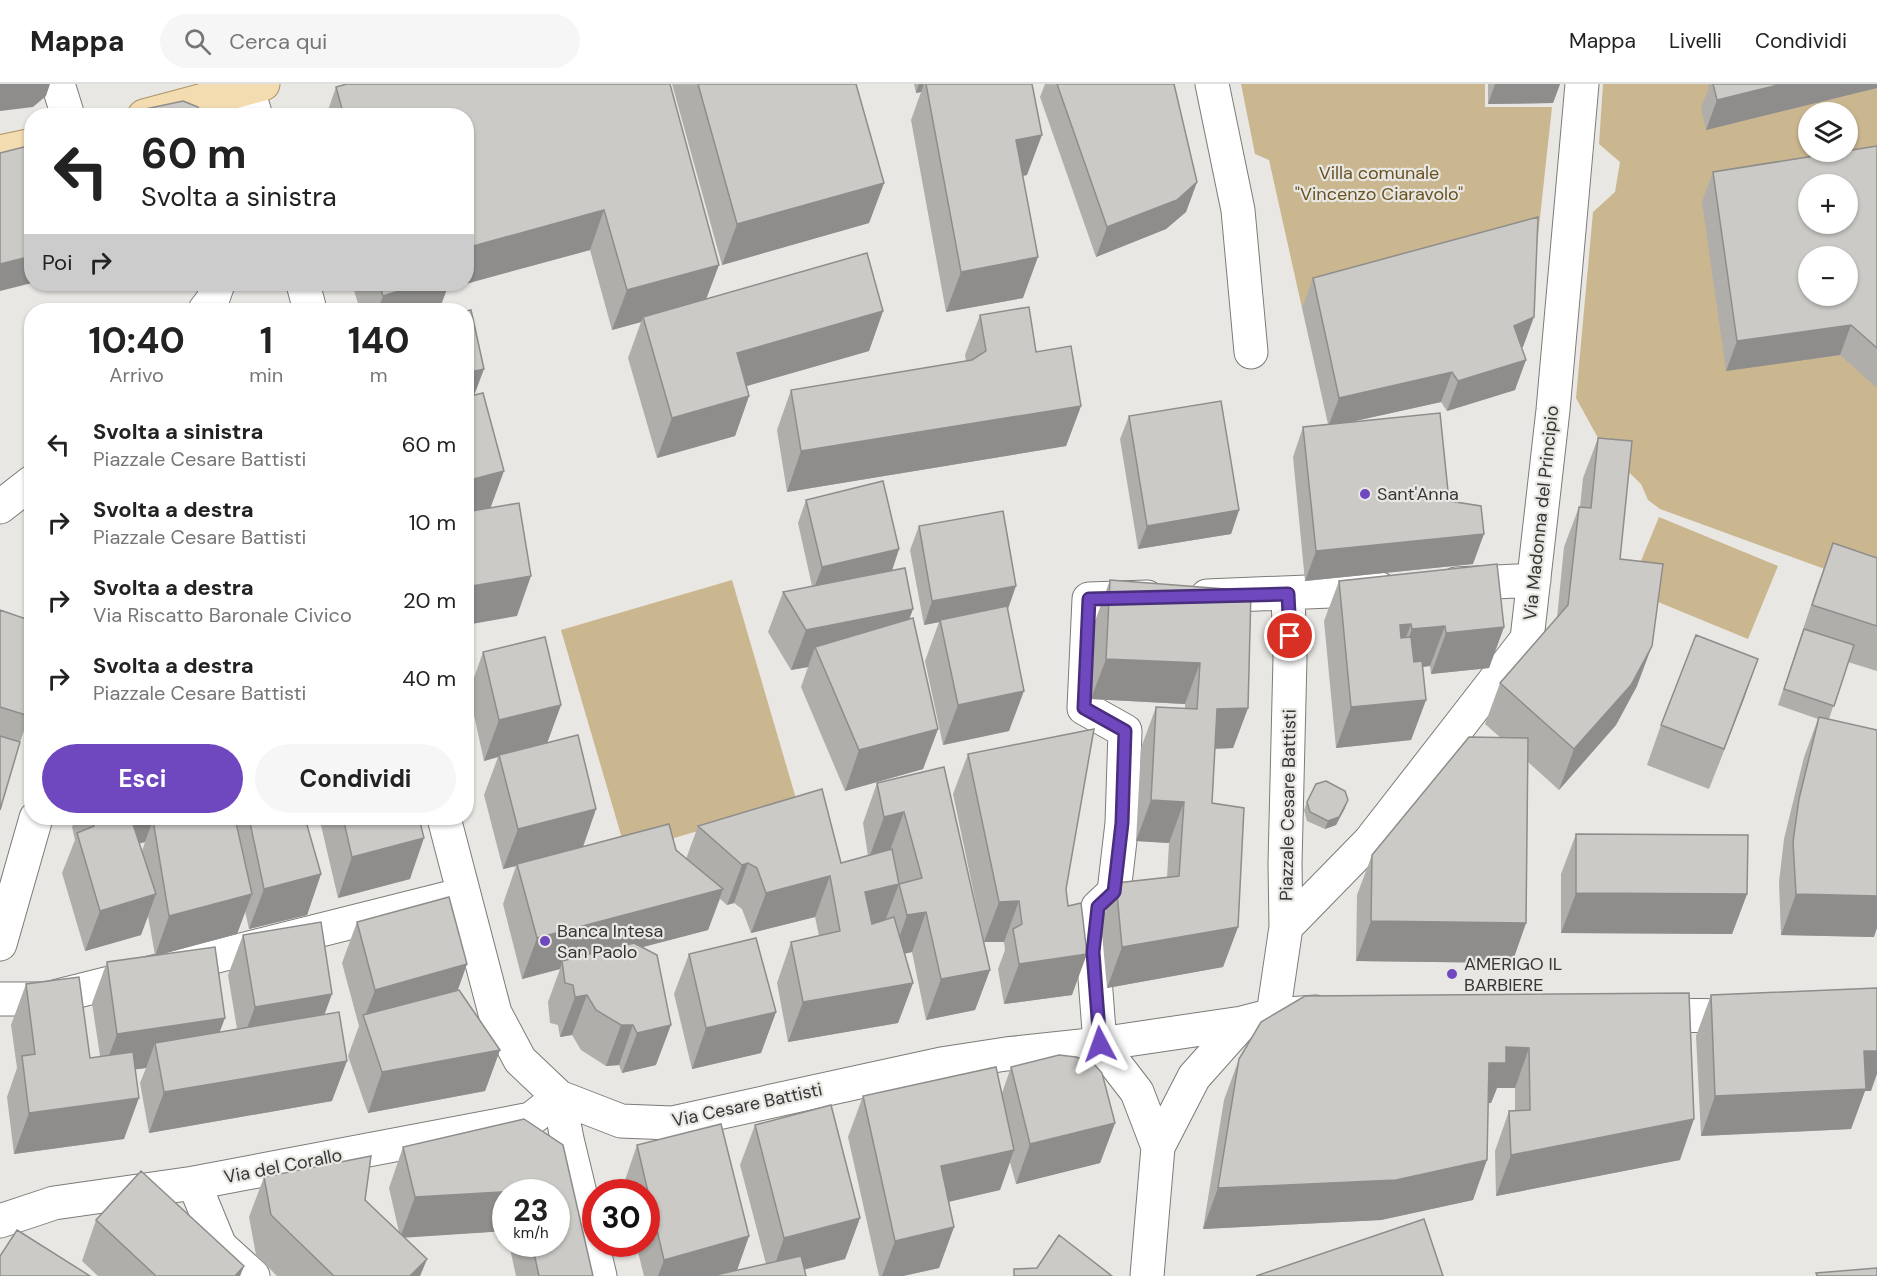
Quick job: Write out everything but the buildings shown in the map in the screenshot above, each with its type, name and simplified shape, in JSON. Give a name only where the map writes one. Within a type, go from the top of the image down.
[{"type":"main road","points":[[188,108],[255,96]]},
{"type":"main road","points":[[0,152],[24,147]]},
{"type":"street","points":[[58,84],[66,108]]},
{"type":"street","points":[[1212,84],[1238,210],[1251,352]]},
{"type":"street","name":"Via Madonna del Principio","points":[[1286,927],[1370,841],[1527,639],[1553,410],[1582,84]]},
{"type":"street","points":[[0,507],[24,488]]},
{"type":"street","points":[[1158,1146],[1137,1092],[1100,1044],[1093,952],[1098,907],[1114,892],[1122,823],[1125,731],[1084,708],[1089,599],[1288,594],[1534,580]]},
{"type":"street","name":"Piazzale Cesare Battisti","points":[[1258,1019],[1286,927],[1285,864],[1290,658],[1288,594]]},
{"type":"street","points":[[0,944],[34,825]]},
{"type":"street","name":"Via Cesare Battisti","points":[[446,825],[495,1013],[520,1060],[560,1097],[621,1121],[672,1123],[941,1064],[1006,1054],[1100,1044],[1258,1019],[1350,1012]]},
{"type":"street","points":[[0,999],[46,999],[464,894]]},
{"type":"street","points":[[1613,1015],[1781,1017]]},
{"type":"street","points":[[1147,1276],[1158,1146],[1194,1077],[1258,1019]]},
{"type":"street","points":[[560,1097],[569,1149],[600,1276]]},
{"type":"street","name":"Via del Corallo","points":[[0,1221],[54,1203],[194,1183],[531,1119],[560,1097]]},
{"type":"street","points":[[194,1183],[220,1246],[253,1276]]},
{"type":"green space","name":"Villa comunale \"Vincenzo Ciaravolo\"","points":[[1241,84],[1485,84],[1485,107],[1552,107],[1537,245],[1302,308],[1269,160],[1255,154]]},
{"type":"green space","points":[[1603,84],[1877,84],[1877,588],[1660,509],[1648,500],[1641,484],[1603,447],[1576,398],[1593,212],[1615,192],[1620,162],[1599,144]]},
{"type":"green space","points":[[1659,517],[1778,566],[1748,639],[1629,590]]},
{"type":"green space","points":[[732,580],[797,802],[626,852],[561,630]]},
{"type":"place","name":"Sant'Anna","points":[[1365,494]]},
{"type":"place","name":"Banca Intesa San Paolo","points":[[545,941]]},
{"type":"place","name":"AMERIGO IL BARBIERE","points":[[1452,974]]},
{"type":"route","points":[[1100,1044],[1093,952],[1098,907],[1114,892],[1122,823],[1125,731],[1084,708],[1089,599],[1288,594],[1290,636]]}]
